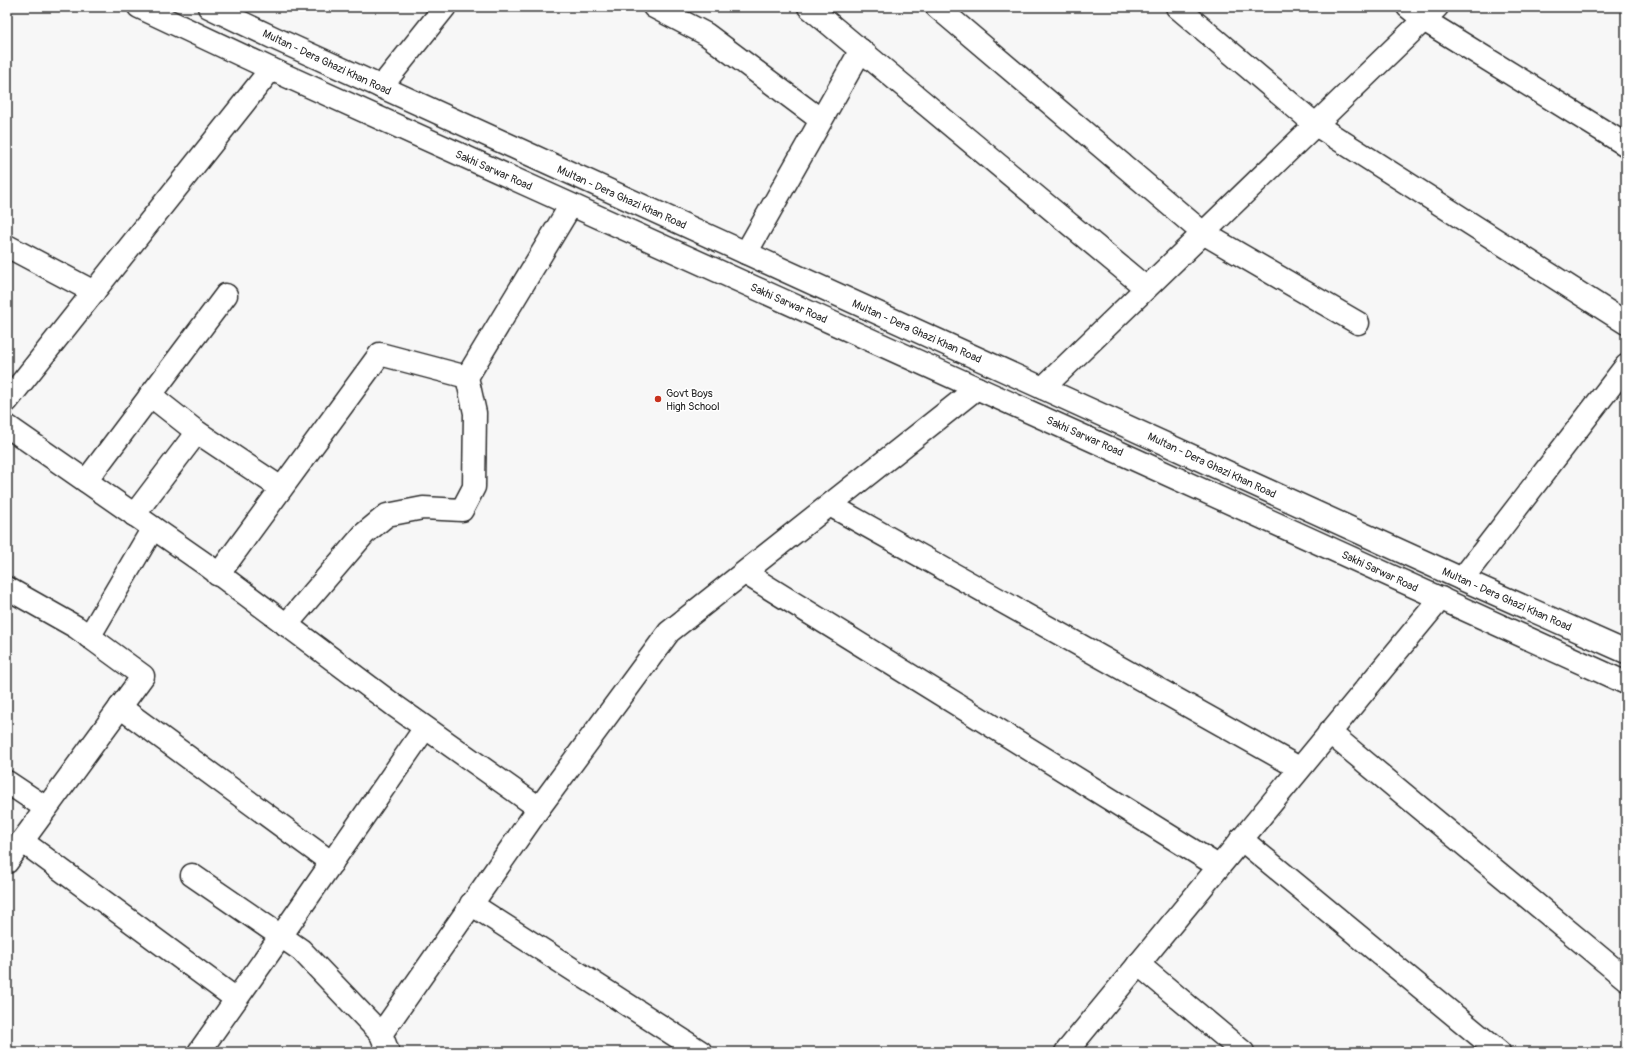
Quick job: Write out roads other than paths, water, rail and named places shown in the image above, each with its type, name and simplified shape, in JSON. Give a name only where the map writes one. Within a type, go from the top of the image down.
[{"type":"main road","name":"Sakhi Sarwar Road","points":[[139,7],[270,70],[1440,598]]},
{"type":"main road","name":"Multan - Dera Ghazi Khan Road","points":[[209,7],[381,87],[1462,579],[1626,652]]},
{"type":"main road","points":[[381,87],[445,7]]},
{"type":"main road","points":[[654,7],[706,34],[821,120]]},
{"type":"main road","points":[[809,7],[1146,288]]},
{"type":"main road","points":[[937,7],[1203,233],[1358,323]]},
{"type":"main road","points":[[1177,7],[1316,125],[1626,323]]},
{"type":"main road","points":[[1043,388],[1316,125],[1423,11],[1626,145]]},
{"type":"main road","points":[[746,253],[861,50]]},
{"type":"main road","points":[[7,400],[270,70]]},
{"type":"main road","points":[[286,625],[364,534],[387,515],[423,508],[462,510],[474,487],[475,413],[467,377],[572,205]]},
{"type":"main road","points":[[7,246],[94,292]]},
{"type":"main road","points":[[86,481],[226,295]]},
{"type":"main road","points":[[218,575],[380,354],[467,377]]},
{"type":"main road","points":[[1462,579],[1626,366]]},
{"type":"main road","points":[[192,875],[301,950],[385,1043],[471,904],[539,808],[669,632],[977,388]]},
{"type":"main road","points":[[150,395],[197,432],[282,488]]},
{"type":"main road","points":[[7,426],[153,528],[425,728],[539,808]]},
{"type":"main road","points":[[134,515],[197,432]]},
{"type":"main road","points":[[1136,460],[1147,435]]},
{"type":"main road","points":[[830,505],[1300,768]]},
{"type":"main road","points":[[89,637],[153,528]]},
{"type":"main road","points":[[745,572],[1218,866]]},
{"type":"main road","points":[[7,588],[76,626],[143,676],[7,862]]},
{"type":"main road","points":[[1066,1052],[1440,598],[1626,683]]},
{"type":"main road","points":[[120,707],[332,862]]},
{"type":"main road","points":[[199,1052],[425,728]]},
{"type":"main road","points":[[1329,732],[1626,979]]},
{"type":"main road","points":[[7,782],[46,808]]},
{"type":"main road","points":[[1241,839],[1499,1052]]},
{"type":"main road","points":[[22,841],[236,999]]},
{"type":"main road","points":[[471,904],[701,1052]]},
{"type":"main road","points":[[1138,964],[1244,1052]]},
{"type":"place","name":"Govt Boys High School","points":[[658,399]]}]
